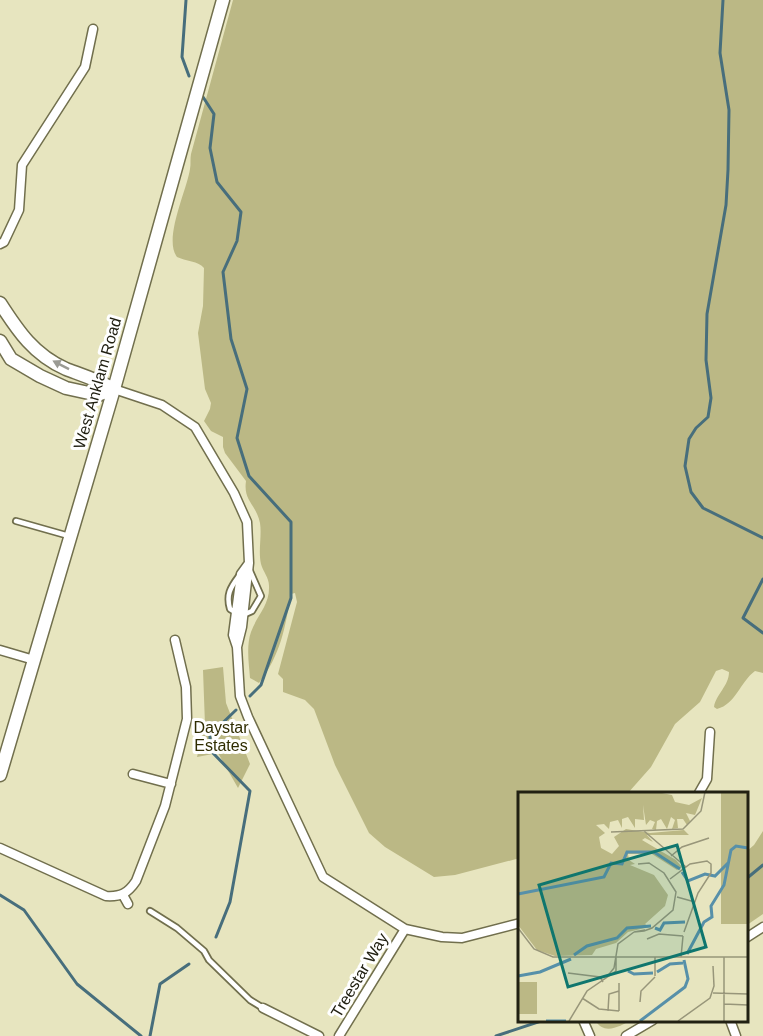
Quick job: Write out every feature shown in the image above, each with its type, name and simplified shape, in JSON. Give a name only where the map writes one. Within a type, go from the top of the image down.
[{"type":"main road","name":"West Anklam Road","points":[[0,775],[114,389],[223,0]]},
{"type":"main road","points":[[0,303],[25,340],[40,355],[64,368],[99,380],[114,389]]},
{"type":"main road","points":[[0,341],[11,359],[66,388],[98,394],[114,389]]},
{"type":"street","points":[[0,244],[4,242],[19,210],[22,165],[85,67],[93,29]]},
{"type":"street","points":[[114,389],[162,405],[195,427],[234,493],[247,522],[249,566],[240,614]]},
{"type":"street","points":[[249,566],[241,574],[237,647],[240,696],[323,877],[405,929],[442,937],[462,938],[518,924]]},
{"type":"street","points":[[0,848],[106,896],[123,895],[130,890],[136,881],[165,806],[185,731],[186,687],[175,640]]},
{"type":"street","points":[[0,650],[34,660]]},
{"type":"street","points":[[700,792],[707,779],[710,732]]},
{"type":"street","points":[[133,774],[171,783]]},
{"type":"street","points":[[123,895],[128,904]]},
{"type":"street","points":[[748,937],[763,927]]},
{"type":"street","name":"Treestar Way","points":[[339,1036],[405,929]]},
{"type":"street","points":[[263,1008],[319,1036]]},
{"type":"street","points":[[583,1021],[590,1036]]},
{"type":"street","points":[[626,1036],[651,1021]]},
{"type":"street","points":[[730,1021],[736,1036]]},
{"type":"lane","points":[[16,521],[69,536]]},
{"type":"lane","points":[[240,614],[252,611],[261,596],[249,566]]},
{"type":"lane","points":[[150,911],[177,928],[204,951],[209,960],[250,1000],[263,1008]]},
{"type":"green space","points":[[233,0],[763,0],[763,673],[755,671],[729,702],[717,709],[714,707],[715,702],[727,682],[729,672],[722,669],[716,671],[700,702],[675,724],[651,767],[629,792],[518,792],[518,859],[455,875],[434,877],[385,847],[369,833],[335,765],[314,709],[305,700],[283,692],[283,679],[278,674],[297,602],[295,593],[291,594],[284,629],[272,662],[259,683],[250,678],[249,637],[267,599],[269,586],[260,559],[260,523],[246,493],[246,481],[225,453],[223,437],[211,431],[204,421],[211,403],[205,389],[198,333],[203,306],[204,268],[199,264],[177,257],[173,249],[174,227],[188,178],[191,154]]},
{"type":"green space","name":"Daystar Estates","points":[[223,667],[226,703],[250,764],[238,788],[218,753],[197,757],[205,725],[203,670]]},
{"type":"green space","points":[[763,831],[763,914],[748,924],[748,850]]},
{"type":"green space","points":[[596,1021],[630,1021],[607,1029]]},
{"type":"waterway","points":[[186,0],[182,57],[189,76]]},
{"type":"waterway","points":[[723,0],[720,53],[729,110],[728,170],[726,205],[707,314],[706,360],[711,398],[708,417],[696,428],[689,439],[685,466],[691,492],[703,508],[763,538]]},
{"type":"waterway","points":[[203,97],[214,114],[210,148],[217,182],[241,212],[237,241],[223,272],[231,339],[247,389],[237,438],[249,476],[291,522],[291,598],[261,685],[250,696]]},
{"type":"waterway","points":[[763,579],[743,618],[763,633]]},
{"type":"waterway","points":[[216,937],[230,902],[250,791],[210,750],[210,735],[236,710]]},
{"type":"waterway","points":[[748,877],[763,865]]},
{"type":"waterway","points":[[0,895],[24,910],[77,984],[141,1036]]},
{"type":"waterway","points":[[150,1036],[160,984],[189,964]]},
{"type":"waterway","points":[[496,1036],[541,1021]]}]
